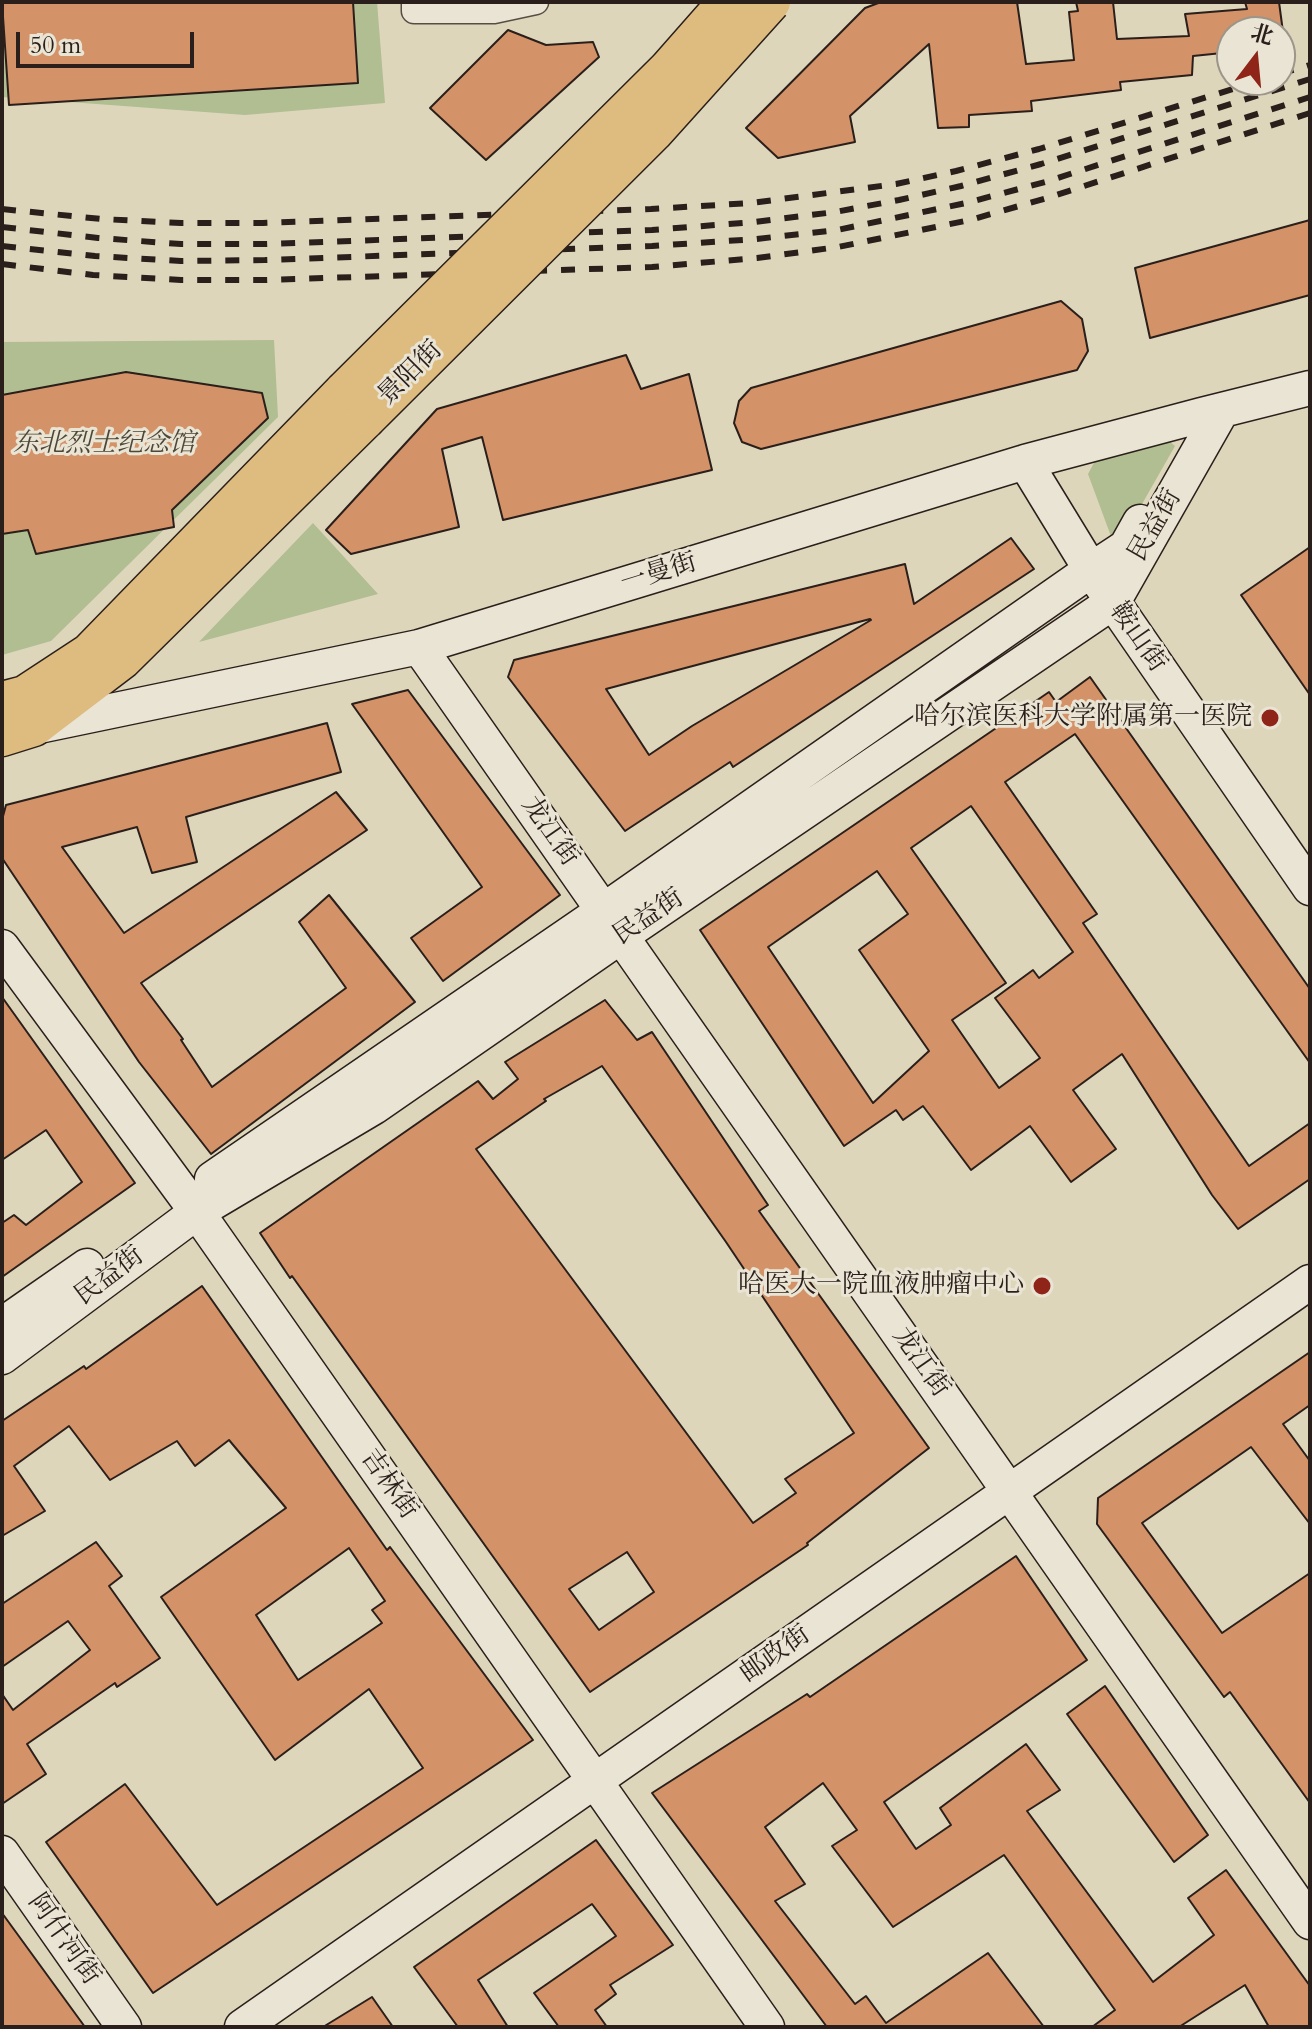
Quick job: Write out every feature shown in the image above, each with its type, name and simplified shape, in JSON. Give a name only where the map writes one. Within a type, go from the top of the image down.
[{"type":"main road","name":"景阳街","points":[[18,732],[122,660],[727,2]]},
{"type":"main road","name":"景阳街","points":[[2,701],[25,695],[89,653],[654,132],[771,2]]},
{"type":"street","points":[[414,2],[414,11],[494,11],[536,2]]},
{"type":"street","name":"一曼街","points":[[18,732],[419,647],[1025,462],[1310,388]]},
{"type":"street","name":"民益街","points":[[612,924],[1126,547],[1212,412]]},
{"type":"street","name":"民益街","points":[[2,1325],[191,1205],[612,924],[1113,602],[1212,412]]},
{"type":"street","name":"鞍山街","points":[[1025,462],[1091,570],[1310,888]]},
{"type":"street","name":"龙江街","points":[[419,647],[1310,1922]]},
{"type":"street","name":"吉林街","points":[[2,947],[191,1205],[767,2027]]},
{"type":"street","name":"民益街","points":[[2,1357],[191,1205]]},
{"type":"street","name":"邮政街","points":[[242,2027],[1310,1282]]},
{"type":"street","name":"阿什河街","points":[[2,1853],[124,2027]]},
{"type":"green space","points":[[2,2],[377,2],[385,103],[245,115],[2,97]]},
{"type":"green space","name":"东北烈士纪念馆","points":[[274,340],[278,417],[51,641],[2,655],[2,342]]},
{"type":"green space","points":[[1164,437],[1175,446],[1121,541],[1112,539],[1088,474],[1095,461]]},
{"type":"green space","points":[[313,523],[378,594],[199,642]]},
{"type":"building","points":[[2,2],[353,2],[358,83],[9,105]]},
{"type":"building","points":[[881,2],[1017,2],[1026,64],[1074,60],[1069,12],[1078,11],[1076,2],[1113,2],[1117,39],[1189,36],[1185,14],[1247,9],[1245,2],[1279,2],[1281,16],[1216,16],[1216,54],[1193,56],[1192,75],[1120,82],[1121,90],[1031,101],[1032,111],[969,115],[969,127],[938,128],[929,44],[850,116],[855,142],[778,158],[746,128],[865,8]]},
{"type":"building","points":[[508,30],[546,45],[593,42],[599,57],[486,160],[430,108]]},
{"type":"building","points":[[1310,220],[1310,295],[1150,338],[1135,268]]},
{"type":"building","points":[[1061,301],[1082,319],[1088,351],[1077,370],[761,449],[742,442],[734,423],[739,401],[751,388]]},
{"type":"building","points":[[626,355],[641,389],[689,374],[712,470],[503,520],[482,437],[442,449],[459,527],[351,554],[326,530],[437,409]]},
{"type":"building","points":[[126,372],[262,393],[268,418],[172,510],[174,527],[36,554],[28,530],[2,534],[2,395]]},
{"type":"building","points":[[1011,538],[1034,569],[733,767],[730,762],[625,831],[508,677],[514,660],[905,564],[914,604]],"holes":[[[871,620],[692,726],[649,755],[606,689]]]},
{"type":"building","name":"哈尔滨医科大学附属第一医院","points":[[1310,547],[1310,695],[1241,595]]},
{"type":"building","points":[[1090,677],[1310,989],[1310,1063],[1075,734],[1005,782],[1097,914],[1083,923],[1249,1166],[1310,1123],[1310,1179],[1238,1229],[1212,1195],[1122,1054],[1073,1090],[1116,1149],[1071,1182],[1030,1126],[971,1170],[923,1106],[903,1120],[896,1110],[844,1146],[700,930],[1049,692],[1056,702]],"holes":[[[971,806],[1073,952],[1039,978],[1033,970],[995,998],[1040,1058],[999,1088],[952,1020],[1006,983],[911,848]],[[877,871],[908,914],[859,950],[929,1051],[873,1103],[768,947]]]},
{"type":"building","points":[[408,690],[560,895],[443,981],[411,938],[482,887],[352,704]]},
{"type":"building","points":[[327,723],[341,772],[186,817],[197,862],[152,873],[137,827],[62,847],[124,933],[336,792],[367,830],[141,983],[183,1039],[212,1087],[346,988],[299,922],[329,895],[415,1002],[211,1154],[139,1062],[2,858],[2,820],[6,805]]},
{"type":"building","points":[[2,997],[135,1183],[2,1277],[2,1223],[14,1215],[26,1225],[82,1182],[46,1130],[2,1160]]},
{"type":"building","points":[[605,1000],[637,1040],[652,1032],[768,1205],[759,1211],[929,1448],[808,1545],[590,1692],[260,1233],[478,1081],[493,1099],[518,1079],[505,1062]],"holes":[[[602,1066],[726,1242],[854,1433],[785,1479],[796,1493],[753,1523],[476,1149],[546,1101],[544,1099]],[[627,1552],[654,1592],[599,1630],[569,1589]]]},
{"type":"building","points":[[202,1286],[387,1550],[390,1547],[533,1740],[153,1993],[46,1842],[125,1784],[217,1905],[423,1768],[369,1689],[275,1760],[161,1597],[286,1508],[229,1440],[195,1466],[177,1441],[110,1480],[69,1426],[14,1466],[45,1511],[2,1536],[2,1421],[84,1366],[86,1369]],"holes":[[[349,1548],[385,1601],[372,1610],[382,1623],[298,1680],[256,1615]]]},
{"type":"building","points":[[1310,1352],[1310,1405],[1283,1424],[1310,1461],[1310,1524],[1251,1447],[1142,1523],[1222,1633],[1310,1573],[1310,1803],[1230,1692],[1224,1697],[1097,1524],[1098,1498]]},
{"type":"building","points":[[96,1542],[122,1576],[109,1586],[160,1658],[117,1687],[115,1683],[27,1744],[46,1774],[2,1804],[2,1694],[13,1710],[90,1650],[68,1621],[2,1667],[2,1604]]},
{"type":"building","points":[[1016,1556],[1087,1660],[884,1802],[916,1849],[951,1825],[940,1808],[1026,1744],[1060,1790],[1027,1811],[1153,1982],[1214,1935],[1188,1898],[1226,1870],[1310,1986],[1310,2027],[1269,2027],[1245,1985],[1179,2027],[1092,2027],[1115,2010],[1004,1855],[893,1927],[832,1846],[857,1830],[823,1783],[765,1827],[805,1884],[775,1901],[855,2004],[866,1996],[886,2023],[988,1953],[1044,2027],[827,2027],[652,1793],[807,1694],[810,1697]]},
{"type":"building","points":[[1105,1686],[1208,1835],[1174,1862],[1067,1714]]},
{"type":"building","points":[[596,1840],[673,1945],[610,1985],[616,1994],[595,2010],[607,2027],[559,2027],[534,1993],[616,1936],[592,1904],[478,1980],[508,2027],[458,2027],[414,1967]]},
{"type":"building","points":[[2,1913],[85,2027],[2,2027]]},
{"type":"building","points":[[372,1997],[393,2027],[323,2027]]},
{"type":"railway","points":[[1296,69],[1310,65]]},
{"type":"railway","points":[[2,227],[181,244],[265,244],[652,230],[754,222],[835,212],[961,186],[1041,164],[1310,79]]},
{"type":"railway","points":[[2,209],[101,219],[263,223],[751,203],[896,184],[956,171],[1039,149],[1216,94]]},
{"type":"railway","points":[[2,246],[181,261],[265,260],[652,246],[837,230],[966,203],[1045,182],[1310,97]]},
{"type":"railway","points":[[2,264],[93,275],[181,280],[266,280],[652,267],[757,258],[838,247],[970,220],[1310,113]]},
{"type":"place","name":"哈尔滨医科大学附属第一医院","points":[[1270,718]]},
{"type":"place","name":"哈医大一院血液肿瘤中心","points":[[1042,1286]]}]
